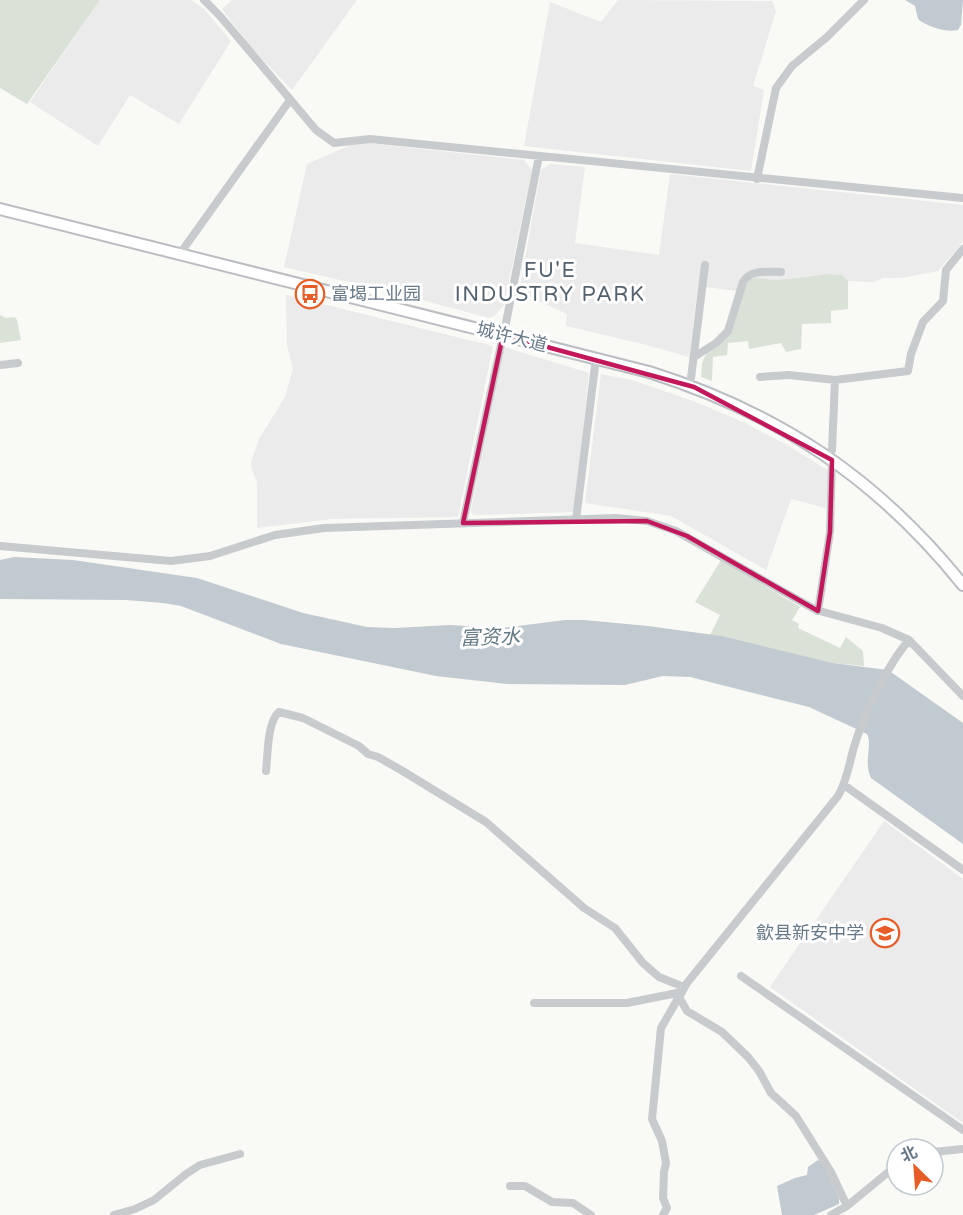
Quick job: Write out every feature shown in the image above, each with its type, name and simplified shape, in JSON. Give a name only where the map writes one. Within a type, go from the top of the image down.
[{"type":"main road","name":"城许大道","points":[[0,202],[504,331],[664,376],[730,402],[832,455],[898,513],[927,542],[963,585]]},
{"type":"main road","name":"城许大道","points":[[0,209],[651,365],[691,378],[770,413],[872,481],[932,537],[963,573]]},
{"type":"street","points":[[204,0],[322,136],[334,143],[370,139],[963,198]]},
{"type":"street","points":[[757,179],[776,88],[792,66],[827,37],[864,0]]},
{"type":"street","points":[[184,248],[290,100]]},
{"type":"street","points":[[462,524],[539,156]]},
{"type":"street","points":[[760,377],[789,375],[835,380],[908,371],[910,354],[923,322],[944,302],[946,270],[963,249]]},
{"type":"street","points":[[691,378],[705,265]]},
{"type":"street","points":[[694,357],[716,343],[728,331],[742,282],[746,277],[752,273],[781,272]]},
{"type":"street","points":[[576,520],[596,358]]},
{"type":"street","points":[[0,365],[18,363]]},
{"type":"street","points":[[818,611],[830,532],[835,380]]},
{"type":"street","points":[[0,546],[122,558],[183,561],[210,556],[275,535],[304,530],[627,518],[664,526],[687,536],[818,611],[882,628],[909,640],[963,696]]},
{"type":"street","points":[[663,1215],[667,1208],[663,1198],[663,1172],[666,1163],[662,1141],[652,1119],[661,1028],[682,992],[830,807],[844,785],[859,733],[889,669],[909,640]]},
{"type":"street","points":[[266,771],[271,727],[274,717],[279,712],[303,718],[358,746],[486,822],[584,908],[615,928],[643,963],[682,992],[687,1011],[722,1032],[748,1056],[771,1093],[796,1116],[831,1172],[847,1206]]},
{"type":"street","points":[[844,785],[963,870]]},
{"type":"street","points":[[741,976],[963,1130]]},
{"type":"street","points":[[534,1003],[627,1003],[682,992]]},
{"type":"street","points":[[945,1151],[963,1149]]},
{"type":"street","points":[[114,1215],[154,1200],[200,1165],[240,1154]]},
{"type":"street","points":[[831,1215],[847,1206],[885,1175]]},
{"type":"street","points":[[510,1186],[525,1186],[552,1202],[573,1203],[591,1215]]},
{"type":"highlighted area","points":[[503,335],[694,387],[832,460],[830,532],[818,611],[687,536],[647,521],[463,523]]},
{"type":"shaded area","points":[[0,0],[100,0],[27,104],[0,88]]},
{"type":"shaded area","points":[[100,0],[191,0],[204,9],[231,41],[179,124],[130,95],[98,146],[30,102]]},
{"type":"shaded area","points":[[232,0],[357,0],[292,90],[254,51],[222,9]]},
{"type":"shaded area","points":[[618,0],[772,1],[776,11],[753,86],[764,90],[751,171],[524,146],[550,2],[601,22]]},
{"type":"shaded area","points":[[357,142],[524,160],[532,170],[504,305],[494,316],[489,318],[284,267],[307,164]]},
{"type":"shaded area","points":[[550,164],[585,167],[575,243],[659,255],[670,174],[963,205],[963,242],[938,271],[901,278],[883,278],[874,282],[848,281],[842,275],[828,274],[775,280],[751,279],[743,275],[737,291],[698,286],[689,357],[566,326],[567,314],[519,292],[541,170]]},
{"type":"shaded area","points":[[828,274],[842,275],[848,281],[848,309],[831,311],[831,323],[802,324],[801,349],[786,352],[781,343],[749,349],[748,341],[728,343],[727,355],[713,357],[712,381],[701,377],[705,356],[711,348],[724,339],[744,287],[751,279],[775,280]]},
{"type":"shaded area","points":[[286,295],[493,346],[458,517],[331,519],[257,528],[257,482],[251,462],[259,439],[285,397],[293,369],[287,345]]},
{"type":"shaded area","points":[[0,315],[6,318],[15,317],[21,340],[0,343]]},
{"type":"shaded area","points":[[504,347],[589,373],[574,512],[473,515],[471,510]]},
{"type":"shaded area","points":[[601,374],[632,380],[693,401],[743,422],[787,445],[829,471],[826,508],[791,499],[766,570],[671,516],[585,503]]},
{"type":"shaded area","points":[[721,560],[800,607],[792,620],[799,624],[798,628],[840,648],[846,637],[863,651],[864,666],[833,663],[710,635],[720,615],[695,602]]},
{"type":"shaded area","name":"歙县新安中学","points":[[884,821],[963,879],[963,1123],[770,987]]},
{"type":"water","points":[[905,0],[963,0],[961,25],[958,30],[948,31],[927,25],[918,19],[915,6]]},
{"type":"water","name":"富资水","points":[[14,557],[73,560],[197,578],[303,613],[367,627],[450,625],[502,628],[565,620],[584,620],[721,636],[833,663],[888,670],[963,723],[963,844],[871,778],[868,766],[869,738],[867,734],[809,707],[690,677],[663,676],[625,685],[507,684],[436,676],[281,644],[181,606],[126,600],[0,599],[0,560]]},
{"type":"water","points":[[818,1160],[822,1162],[839,1198],[839,1204],[814,1215],[782,1215],[777,1186],[807,1175],[808,1167]]},
{"type":"place","name":"富堨工业园","points":[[310,294]]},
{"type":"place","name":"歙县新安中学","points":[[885,933]]},
{"type":"district","name":"FU'E INDUSTRY PARK","points":[[550,282]]}]
